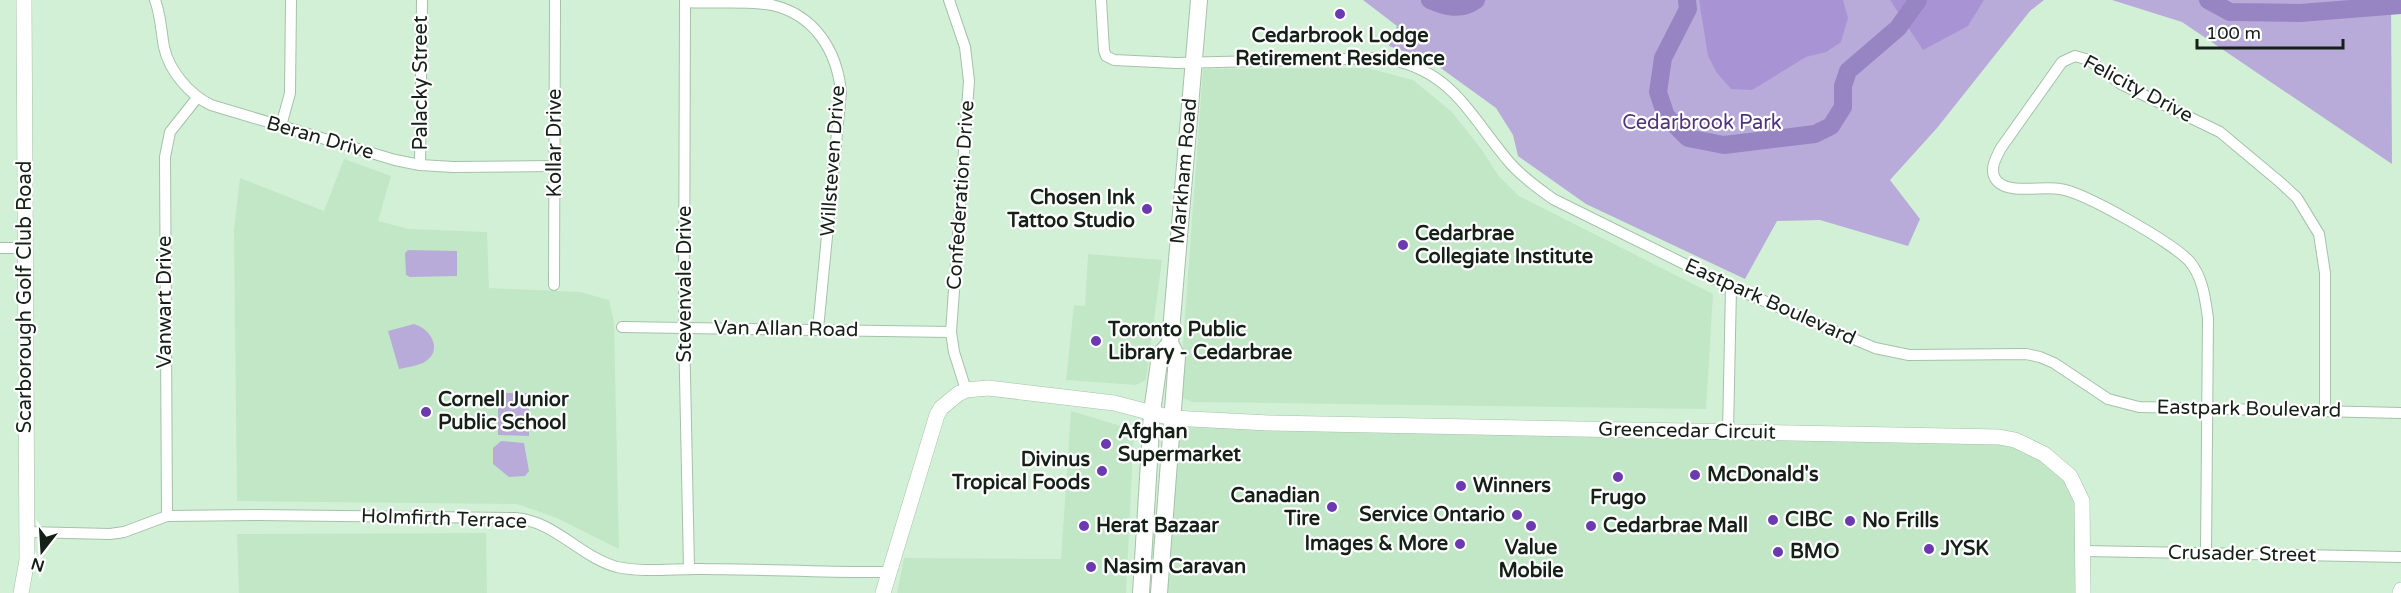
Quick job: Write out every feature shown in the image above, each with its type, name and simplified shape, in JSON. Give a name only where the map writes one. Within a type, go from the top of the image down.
[{"type":"main road","name":"Markham Road","points":[[1159,593],[1177,357],[1170,342],[1199,0]]},
{"type":"main road","name":"Markham Road","points":[[1141,593],[1152,412],[1160,355],[1170,342]]},
{"type":"street","name":"Scarborough Golf Club Road","points":[[21,593],[27,560],[24,0]]},
{"type":"street","points":[[155,0],[161,16],[165,51],[181,79],[197,99]]},
{"type":"street","points":[[281,126],[290,93],[291,0]]},
{"type":"street","name":"Palacky Street","points":[[420,165],[422,0]]},
{"type":"street","name":"Kollar Drive","points":[[554,285],[555,0]]},
{"type":"street","name":"Confederation Drive","points":[[949,0],[965,47],[969,81],[951,332],[954,352],[966,390]]},
{"type":"street","name":"Eastpark Boulevard","points":[[1101,0],[1106,56],[1114,60],[1194,62],[1381,58],[1396,60],[1437,77],[1452,90],[1511,165],[1553,199],[1731,287],[1875,348],[1909,356],[2026,354],[2040,357],[2054,363],[2108,399],[2139,407],[2401,413]]},
{"type":"street","name":"Stevenvale Drive","points":[[685,1],[684,328],[689,568]]},
{"type":"street","name":"Willsteven Drive","points":[[685,1],[771,5],[792,12],[815,28],[828,45],[837,65],[842,92],[818,329]]},
{"type":"street","name":"Felicity Drive","points":[[2207,409],[2208,318],[2201,282],[2191,263],[2177,249],[2082,195],[2062,189],[2042,187],[2007,188],[1997,182],[1993,172],[1993,164],[2001,148],[2054,71],[2068,58],[2075,56],[2089,60],[2121,84],[2220,132],[2297,198],[2319,234],[2323,254],[2325,410]]},
{"type":"street","name":"Beran Drive","points":[[197,99],[281,126],[420,165],[556,166]]},
{"type":"street","name":"Vanwart Drive","points":[[167,516],[165,157],[170,132],[197,99]]},
{"type":"street","points":[[0,248],[25,248]]},
{"type":"street","points":[[1728,432],[1731,287]]},
{"type":"street","name":"Van Allan Road","points":[[622,327],[951,332]]},
{"type":"street","name":"Greencedar Circuit","points":[[966,390],[988,388],[1114,403],[1172,418],[1346,426],[1999,437],[2015,441],[2044,454],[2070,476],[2082,501],[2083,593]]},
{"type":"street","points":[[883,593],[937,416],[947,402],[966,390]]},
{"type":"street","points":[[2206,553],[2207,409]]},
{"type":"street","name":"Holmfirth Terrace","points":[[27,532],[117,533],[167,516],[526,519],[548,527],[616,566],[637,570],[689,568],[888,572]]},
{"type":"street","name":"Crusader Street","points":[[2084,551],[2401,557]]},
{"type":"shaded area","points":[[1699,0],[1843,0],[1848,18],[1841,42],[1826,52],[1806,57],[1752,90],[1731,89],[1717,73],[1708,56]]},
{"type":"shaded area","points":[[1890,0],[1984,0],[1968,26],[1923,50]]},
{"type":"shaded area","name":"Cedarbrae Collegiate Institute","points":[[1367,68],[1413,80],[1452,112],[1482,150],[1498,175],[1519,196],[1713,294],[1706,409],[1193,402],[1182,398],[1183,344],[1203,69]]},
{"type":"shaded area","name":"Cornell Junior Public School","points":[[344,159],[391,176],[378,221],[409,229],[487,232],[489,288],[580,292],[609,300],[614,323],[619,549],[557,518],[517,504],[237,501],[234,230],[240,178],[324,211]]},
{"type":"shaded area","points":[[1088,254],[1162,260],[1146,380],[1136,385],[1066,380],[1074,305],[1085,306]]},
{"type":"shaded area","points":[[1071,411],[1134,430],[1126,593],[897,593],[904,558],[1061,559]]},
{"type":"shaded area","points":[[1172,418],[1963,435],[2044,454],[2082,501],[2083,593],[1159,593]]},
{"type":"shaded area","points":[[486,533],[487,593],[239,593],[237,534]]},
{"type":"green space","name":"Cedarbrook Park","points":[[1363,0],[2044,0],[2030,11],[1937,128],[1890,180],[1920,219],[1908,246],[1820,220],[1777,221],[1745,279],[1586,204],[1518,156],[1513,135],[1496,108],[1431,61],[1389,46],[1397,26]]},
{"type":"green space","points":[[2112,0],[2391,0],[2392,164],[2182,22]]},
{"type":"green space","points":[[408,250],[457,251],[457,276],[410,277],[406,275],[405,253]]},
{"type":"green space","points":[[414,324],[430,336],[433,341],[433,353],[423,363],[399,369],[388,331]]},
{"type":"green space","points":[[498,393],[529,393],[529,436],[498,435]]},
{"type":"green space","points":[[501,441],[524,443],[529,471],[525,476],[509,477],[493,464],[493,448]]},
{"type":"waterway","points":[[1430,0],[1453,7],[1465,6],[1476,0]]},
{"type":"waterway","points":[[1687,0],[1688,9],[1663,58],[1658,92],[1666,116],[1688,138],[1724,145],[1815,134],[1831,126],[1843,107],[1843,86],[1848,71],[1898,28],[1918,0]]},
{"type":"waterway","points":[[2208,0],[2230,12],[2300,13],[2401,5]]},
{"type":"place","name":"Cedarbrook Lodge Retirement Residence","points":[[1340,14]]},
{"type":"place","name":"Chosen Ink Tattoo Studio","points":[[1147,209]]},
{"type":"place","name":"Cedarbrae Collegiate Institute","points":[[1403,245]]},
{"type":"place","name":"Toronto Public Library - Cedarbrae","points":[[1096,341]]},
{"type":"place","name":"Cornell Junior Public School","points":[[426,412]]},
{"type":"place","name":"Afghan Supermarket","points":[[1106,444]]},
{"type":"place","name":"Divinus Tropical Foods","points":[[1102,471]]},
{"type":"place","name":"McDonald's","points":[[1695,475]]},
{"type":"place","name":"Frugo","points":[[1618,477]]},
{"type":"place","name":"Winners","points":[[1461,486]]},
{"type":"place","name":"Canadian Tire","points":[[1332,507]]},
{"type":"place","name":"Service Ontario","points":[[1517,515]]},
{"type":"place","name":"CIBC","points":[[1773,520]]},
{"type":"place","name":"No Frills","points":[[1850,521]]},
{"type":"place","name":"Herat Bazaar","points":[[1084,526]]},
{"type":"place","name":"Value Mobile","points":[[1531,526]]},
{"type":"place","name":"Cedarbrae Mall","points":[[1591,526]]},
{"type":"place","name":"Images & More","points":[[1460,544]]},
{"type":"place","name":"JYSK","points":[[1929,549]]},
{"type":"place","name":"BMO","points":[[1778,552]]},
{"type":"place","name":"Nasim Caravan","points":[[1091,567]]}]
